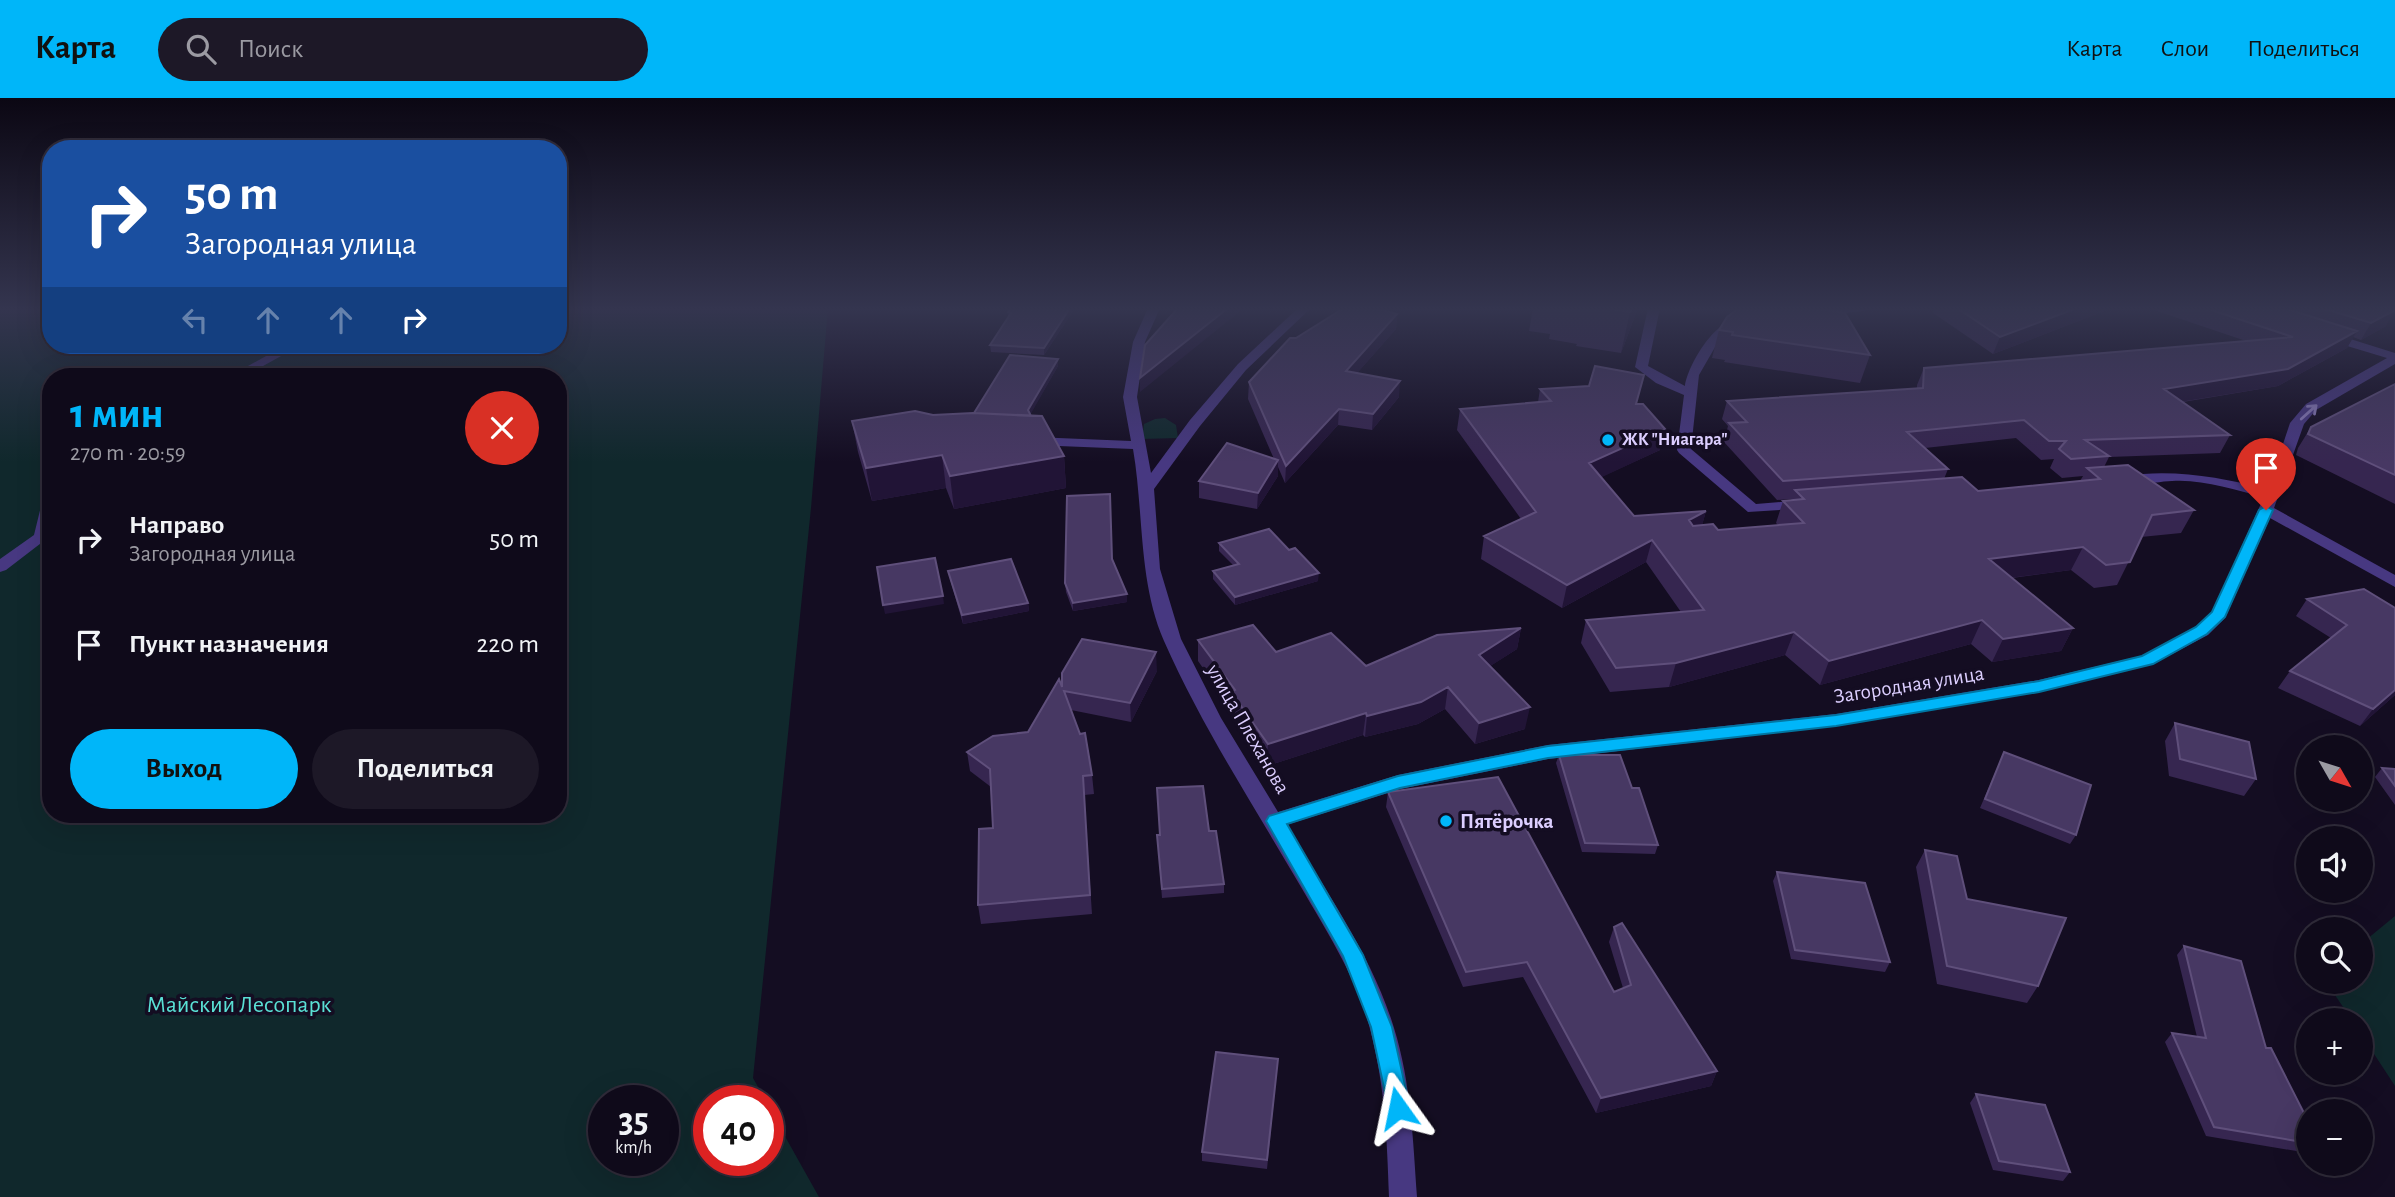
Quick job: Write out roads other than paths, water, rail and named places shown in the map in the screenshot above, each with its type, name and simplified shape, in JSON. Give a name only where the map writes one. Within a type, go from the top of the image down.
[{"type":"street","points":[[251,368],[268,359]]},
{"type":"street","name":"улица Плеханова","points":[[1136,359],[1130,397],[1147,489],[1152,569],[1171,639],[1212,718],[1352,955],[1381,1027],[1398,1108],[1403,1197]]},
{"type":"street","points":[[1147,489],[1195,423],[1251,359]]},
{"type":"street","points":[[1643,359],[1641,367],[1661,380],[1690,393]]},
{"type":"street","points":[[1702,359],[1693,375],[1684,450],[1753,509],[1821,504]]},
{"type":"street","name":"Загородная улица","points":[[1275,821],[1398,782],[1548,752],[1836,720],[2039,686],[2147,660],[2202,631],[2219,614],[2270,503],[2297,423],[2311,407],[2393,359]]},
{"type":"street","points":[[1017,440],[1139,445]]},
{"type":"street","points":[[2107,481],[2175,476],[2207,479],[2270,503],[2395,582]]},
{"type":"street","points":[[0,567],[41,537],[42,533]]},
{"type":"place","name":"ЖК \"Ниагара\"","points":[[1608,440]]},
{"type":"place","name":"Пятёрочка","points":[[1446,821]]},
{"type":"park label","name":"Майский Лесопарк","points":[[239,1005]]}]
